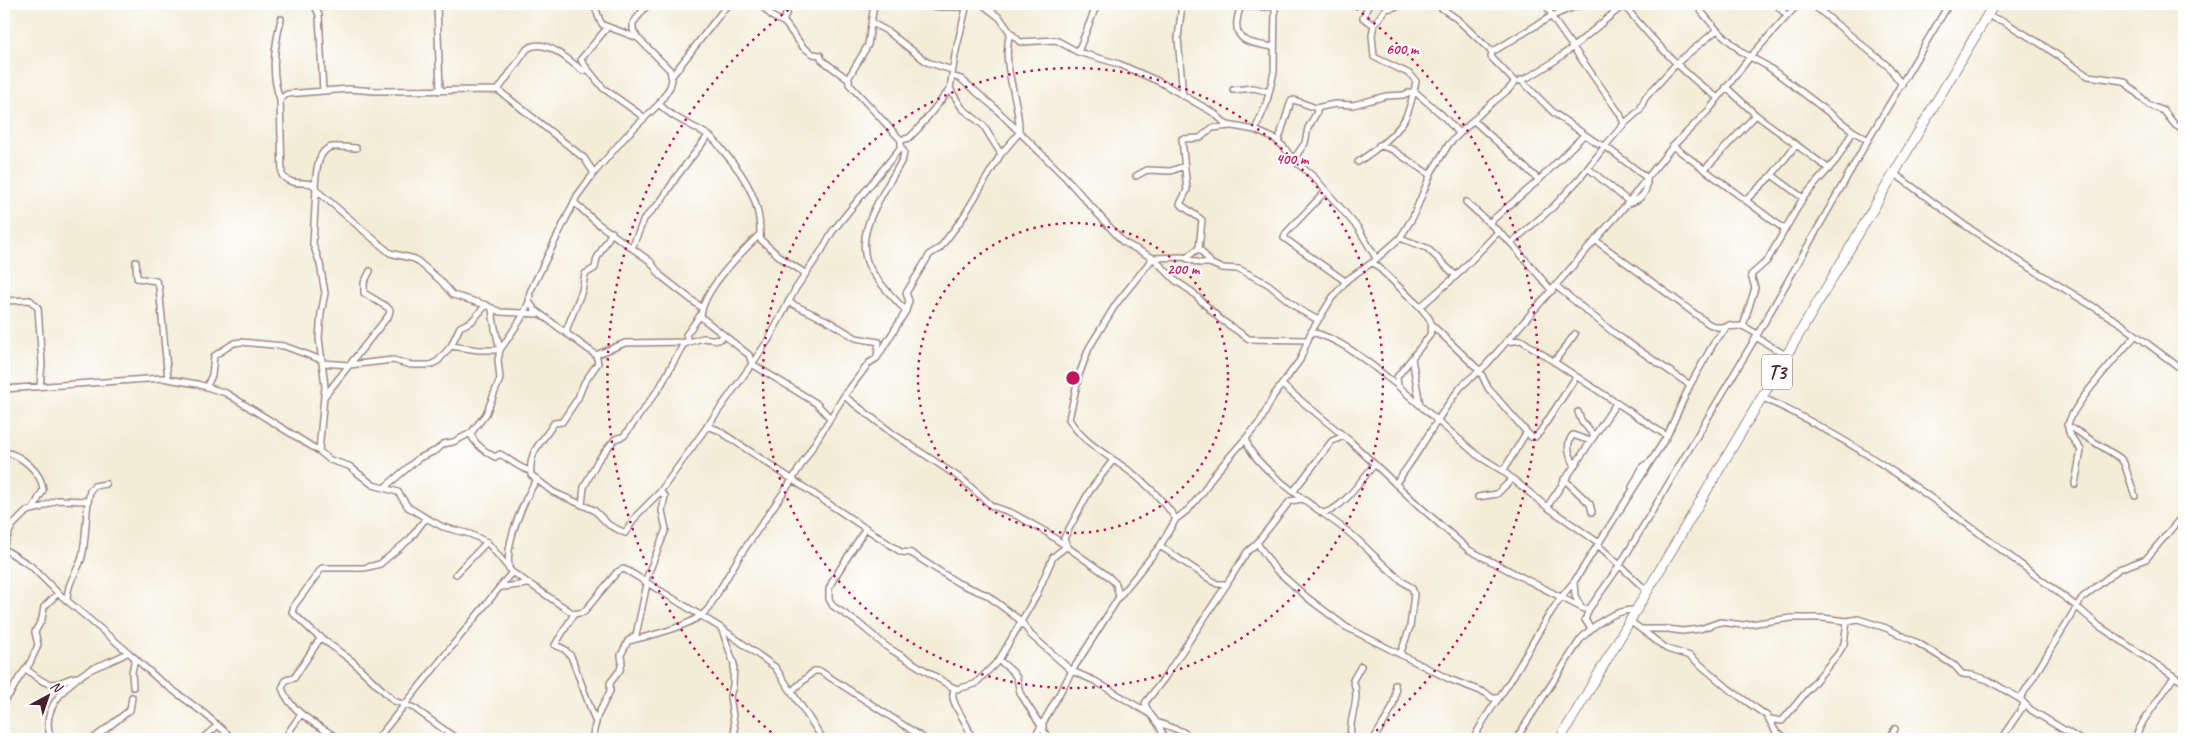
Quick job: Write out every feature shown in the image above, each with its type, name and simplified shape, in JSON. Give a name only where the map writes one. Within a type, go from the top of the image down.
[{"type":"highway","name":"T3","points":[[1560,739],[1994,4]]},
{"type":"street","points":[[314,4],[319,15],[323,91]]},
{"type":"street","points":[[437,4],[440,90]]},
{"type":"street","points":[[594,4],[600,21],[607,28],[638,38]]},
{"type":"street","points":[[648,4],[633,23],[633,30],[638,38],[670,70],[672,76]]},
{"type":"street","points":[[500,350],[529,302],[530,292],[540,269],[574,202],[594,173],[626,136],[659,104],[670,87],[672,76],[728,4]]},
{"type":"street","points":[[783,22],[790,4]]},
{"type":"street","points":[[849,80],[868,45],[874,4]]},
{"type":"street","points":[[901,140],[909,138],[918,129],[950,88],[966,5],[934,7],[915,4]]},
{"type":"street","points":[[982,4],[1000,18],[1010,33],[1018,40],[1023,42],[1049,38],[1078,52],[1119,64],[1154,78],[1214,113],[1230,126]]},
{"type":"street","points":[[1078,52],[1098,4]]},
{"type":"street","points":[[1182,4],[1178,38],[1184,96]]},
{"type":"street","points":[[1369,4],[1363,18],[1374,25]]},
{"type":"street","points":[[1358,162],[1373,152],[1403,123],[1414,91],[1416,81],[1410,74],[1374,57],[1372,35],[1374,25],[1386,9],[1406,4]]},
{"type":"street","points":[[1436,4],[1457,20],[1492,52]]},
{"type":"street","points":[[1546,4],[1552,16],[1620,114],[1624,124]]},
{"type":"street","points":[[1492,52],[1552,16],[1581,4]]},
{"type":"street","points":[[1034,739],[1072,671],[1119,597],[1160,546],[1176,519],[1189,509],[1222,466],[1247,440],[1260,422],[1282,384],[1303,355],[1307,340],[1317,322],[1345,281],[1375,260],[1400,238],[1413,217],[1437,162],[1458,133],[1515,82],[1522,80],[1552,62],[1623,4],[1648,33],[1704,89],[1718,98]]},
{"type":"street","points":[[1695,4],[1717,30],[1743,53],[1786,80],[1853,131],[1868,140]]},
{"type":"street","points":[[1776,4],[1788,16]]},
{"type":"street","points":[[1395,484],[1416,457],[1437,421],[1461,387],[1480,371],[1554,288],[1673,146],[1718,98],[1750,57],[1798,4]]},
{"type":"street","points":[[1812,4],[1890,67],[1902,84]]},
{"type":"street","points":[[1591,628],[1585,620],[1589,609],[1620,566],[1949,4]]},
{"type":"street","points":[[763,5],[773,17],[783,22],[802,47],[812,54],[820,55],[822,60],[849,80],[850,85],[901,140],[901,147],[904,152],[903,158],[876,205],[863,246],[870,270],[906,311]]},
{"type":"street","points":[[1256,130],[1274,72],[1275,5],[1266,7],[1242,6],[1239,10],[1236,26],[1237,33],[1246,42],[1274,47]]},
{"type":"street","points":[[281,18],[274,57],[276,83],[280,99],[282,175],[285,179],[290,182],[305,183],[316,188],[390,253],[415,259],[440,280],[453,295],[500,312],[540,314]]},
{"type":"street","points":[[1993,18],[2003,21],[2041,44],[2088,76],[2124,81],[2149,105],[2164,111],[2174,125],[2184,131]]},
{"type":"street","points":[[872,23],[887,31],[927,62],[952,73],[982,95],[1087,200],[1123,242],[1153,258],[1176,281],[1191,291],[1220,320],[1249,339],[1307,340]]},
{"type":"street","points":[[607,28],[581,59],[603,88],[645,118]]},
{"type":"street","points":[[1511,243],[1553,207],[1624,124],[1640,110],[1645,98],[1678,62],[1717,30]]},
{"type":"street","points":[[1010,33],[1008,40],[1009,66],[1019,134]]},
{"type":"street","points":[[498,90],[527,49],[535,45],[550,48],[583,71],[587,69]]},
{"type":"street","points":[[1492,52],[1491,57],[1515,82]]},
{"type":"street","points":[[1522,80],[1554,113],[1584,135],[1605,146],[1647,178],[1648,188],[1644,196],[1627,203]]},
{"type":"street","points":[[1726,86],[1756,115],[1829,169]]},
{"type":"street","points":[[950,88],[962,108],[983,125],[1001,154]]},
{"type":"street","points":[[1232,90],[1254,88],[1269,92]]},
{"type":"street","points":[[280,99],[286,94],[348,89],[498,90],[578,153],[587,161],[594,173]]},
{"type":"street","points":[[1278,142],[1291,101],[1294,100],[1316,108],[1335,104],[1353,106],[1386,96],[1403,95],[1414,91]]},
{"type":"street","points":[[1414,91],[1441,114],[1458,133]]},
{"type":"street","points":[[659,104],[672,116],[708,136],[739,170],[758,211],[760,238],[774,251],[805,273],[804,275]]},
{"type":"street","points":[[1293,160],[1306,141],[1308,128],[1317,112],[1316,108]]},
{"type":"street","points":[[1705,169],[1756,115]]},
{"type":"street","points":[[1473,120],[1539,180]]},
{"type":"street","points":[[1211,263],[1199,248],[1202,220],[1180,204],[1186,191],[1182,141],[1184,137],[1200,138],[1208,129],[1230,126],[1256,130],[1278,142],[1293,160],[1314,177],[1358,228],[1375,260],[1430,318],[1432,325],[1430,335],[1397,377],[1398,386]]},
{"type":"street","points":[[1743,326],[1755,288],[1751,274],[1767,261],[1802,198],[1829,169],[1853,131]]},
{"type":"street","points":[[628,641],[680,626],[701,616],[708,609],[741,554],[792,480],[844,396],[869,363],[877,358],[906,311],[909,301],[906,293],[930,254],[940,248],[962,219],[1001,154],[1019,134]]},
{"type":"street","points":[[1490,222],[1539,180],[1584,135]]},
{"type":"street","points":[[632,248],[644,219],[661,200],[708,136]]},
{"type":"street","points":[[1379,145],[1393,150],[1430,175]]},
{"type":"street","points":[[1746,200],[1772,175],[1796,145]]},
{"type":"street","points":[[1673,146],[1784,230]]},
{"type":"street","points":[[320,451],[324,397],[319,338],[325,293],[320,264],[313,244],[318,163],[326,150],[331,147],[356,148]]},
{"type":"street","points":[[529,302],[540,314],[596,356],[598,360],[597,366],[584,383],[575,404],[562,422],[554,423],[548,434],[543,437],[536,447],[531,471],[533,478],[553,492],[594,510],[609,525],[625,533],[637,515],[660,492],[752,364],[769,339],[804,275],[832,232],[901,147]]},
{"type":"street","points":[[1136,176],[1147,170],[1171,171],[1184,166]]},
{"type":"street","points":[[1588,168],[1627,203]]},
{"type":"street","points":[[1895,174],[2011,256],[2136,334],[2184,371]]},
{"type":"street","points":[[1772,175],[1802,198]]},
{"type":"street","points":[[1325,192],[1286,232],[1284,238],[1345,281]]},
{"type":"street","points":[[574,202],[597,223],[612,232],[652,263],[663,278],[702,311]]},
{"type":"street","points":[[1466,202],[1490,222],[1554,288],[1614,333],[1690,384]]},
{"type":"street","points":[[1420,307],[1456,276],[1499,231]]},
{"type":"street","points":[[567,334],[567,328],[582,291],[585,274],[595,268],[597,258],[612,232]]},
{"type":"street","points":[[690,342],[686,335],[702,311],[714,287],[742,252],[760,234]]},
{"type":"street","points":[[1400,238],[1412,244],[1424,246],[1456,276]]},
{"type":"street","points":[[1596,240],[1709,324],[1717,327],[1743,326],[1787,356]]},
{"type":"street","points":[[1186,258],[1199,248]]},
{"type":"street","points":[[1153,258],[1163,259],[1176,256],[1199,263],[1211,263],[1222,268],[1234,268],[1263,281],[1317,322],[1327,337]]},
{"type":"street","points":[[1153,258],[1116,304],[1089,348],[1081,369],[1069,414],[1070,421],[1082,436],[1162,499],[1176,519]]},
{"type":"street","points":[[136,262],[137,278],[156,281],[159,287],[168,379]]},
{"type":"street","points":[[324,397],[389,315],[390,310],[387,307],[364,293],[364,283],[370,271]]},
{"type":"street","points":[[4,301],[30,300],[38,308],[42,364],[40,386]]},
{"type":"street","points":[[788,302],[826,320],[856,338],[879,342],[877,358]]},
{"type":"street","points":[[207,386],[212,375],[214,356],[234,343],[284,346],[322,362],[349,365],[393,360],[411,365],[430,365],[438,361],[451,346],[459,329],[489,307]]},
{"type":"street","points":[[384,488],[419,458],[437,450],[443,444],[453,442],[471,433],[486,414],[501,376],[498,360],[500,350],[498,334],[489,307]]},
{"type":"street","points":[[702,311],[701,317],[749,355],[752,364],[816,403],[830,418]]},
{"type":"street","points":[[1432,325],[1480,371],[1488,388],[1526,433],[1534,438],[1540,432],[1576,377]]},
{"type":"street","points":[[1474,739],[1561,596],[1574,582],[1667,436],[1690,384],[1714,341],[1730,325]]},
{"type":"street","points":[[1517,328],[1521,340],[1667,436]]},
{"type":"street","points":[[1311,332],[1327,337],[1345,347],[1398,386],[1477,455],[1503,471],[1547,507],[1598,544],[1647,591]]},
{"type":"street","points":[[1554,362],[1575,334]]},
{"type":"street","points":[[2075,484],[2081,450],[2069,433],[2067,425],[2076,407],[2136,334]]},
{"type":"street","points":[[582,505],[584,487],[602,454],[615,439],[624,436],[660,387],[683,345],[704,338],[718,340],[724,336]]},
{"type":"street","points":[[1506,342],[1521,340]]},
{"type":"street","points":[[596,356],[625,343],[690,342]]},
{"type":"street","points":[[451,346],[479,350],[500,350]]},
{"type":"street","points":[[1412,358],[1420,406]]},
{"type":"street","points":[[4,389],[168,379],[207,386],[226,393],[320,451],[330,460],[349,466],[373,485],[398,492],[408,507],[426,518],[443,527],[470,534],[487,542],[511,571],[574,614],[584,612],[616,573],[621,570],[628,571],[722,629],[776,667],[823,739]]},
{"type":"street","points":[[1282,384],[1344,436],[1469,550],[1584,609],[1589,609]]},
{"type":"street","points":[[844,396],[892,434],[963,480],[992,506],[1012,513],[1067,546],[1116,584],[1119,597]]},
{"type":"street","points":[[1761,397],[1799,415],[1892,470],[2076,606],[2099,626],[2184,683]]},
{"type":"street","points":[[1547,507],[1616,402]]},
{"type":"street","points":[[1578,412],[1592,439]]},
{"type":"street","points":[[2067,425],[2120,458],[2124,463],[2135,496]]},
{"type":"street","points":[[707,426],[718,430],[901,552],[911,553],[958,583],[987,595],[1022,621],[1031,635],[1072,671],[1095,681],[1150,714]]},
{"type":"street","points":[[471,433],[475,442],[495,458],[500,454],[518,464],[521,468],[531,471]]},
{"type":"street","points":[[1503,471],[1526,433]]},
{"type":"street","points":[[1164,739],[1162,729],[1150,714],[1145,703],[1163,680],[1247,552],[1257,543],[1290,501],[1293,490],[1332,441],[1344,436]]},
{"type":"street","points":[[1574,464],[1568,445],[1571,436],[1592,439]]},
{"type":"street","points":[[1247,440],[1249,451],[1303,499],[1350,533],[1394,576],[1412,588],[1414,594],[1410,627],[1401,652],[1402,655]]},
{"type":"street","points":[[4,452],[20,458],[40,480],[43,490],[33,509]]},
{"type":"street","points":[[1067,546],[1064,538],[1069,526],[1089,492],[1113,460]]},
{"type":"street","points":[[1321,513],[1333,510],[1358,486],[1374,465]]},
{"type":"street","points":[[377,739],[501,588],[511,571],[508,556],[513,532],[537,479]]},
{"type":"street","points":[[1478,497],[1497,494],[1512,479]]},
{"type":"street","points":[[1564,479],[1590,504],[1592,512]]},
{"type":"street","points":[[67,601],[68,586],[82,557],[88,501],[92,488],[97,485],[106,484]]},
{"type":"street","points":[[592,739],[602,706],[610,691],[610,683],[620,670],[622,663],[621,655],[628,641],[636,635],[646,583],[666,529],[662,511],[665,496],[660,492]]},
{"type":"street","points":[[1290,501],[1303,499]]},
{"type":"street","points":[[4,545],[17,520],[27,511],[42,508],[57,500],[88,501]]},
{"type":"street","points":[[2020,699],[2076,606],[2087,592],[2119,569],[2146,559],[2184,514]]},
{"type":"street","points":[[426,518],[410,538],[380,564],[364,568],[328,567],[320,570],[292,611],[300,621],[352,661],[394,701],[406,704],[441,726],[457,739]]},
{"type":"street","points":[[866,528],[833,580],[829,589],[829,599],[834,606],[857,622],[880,642],[955,688]]},
{"type":"street","points":[[456,574],[487,542]]},
{"type":"street","points":[[1257,543],[1275,568],[1335,619],[1369,640],[1490,697],[1498,698]]},
{"type":"street","points":[[971,739],[971,735],[960,710],[952,699],[951,693],[955,688],[975,684],[1000,660],[1048,574],[1054,557],[1067,546]]},
{"type":"street","points":[[1160,546],[1217,584],[1227,584]]},
{"type":"street","points":[[4,549],[31,566],[58,593],[158,679],[205,714],[233,739]]},
{"type":"street","points":[[1574,582],[1575,596],[1581,606]]},
{"type":"street","points":[[501,588],[511,584],[528,584]]},
{"type":"street","points":[[1217,584],[1221,594]]},
{"type":"street","points":[[4,700],[26,669],[36,649],[38,640],[35,632],[42,619],[44,607],[58,593]]},
{"type":"street","points":[[1516,739],[1580,640],[1591,628],[1616,615],[1636,610]]},
{"type":"street","points":[[574,614],[555,645],[564,649],[571,656],[596,723]]},
{"type":"street","points":[[1641,629],[1682,631],[1700,629],[1720,622],[1750,625],[1791,618],[1858,620],[1873,623],[1908,638],[1940,656],[1962,674],[1988,680],[2020,699],[2024,705],[2078,739]]},
{"type":"street","points":[[1630,621],[1667,649],[1690,656],[1729,689],[1770,718],[1782,721],[1838,654],[1844,644],[1847,621]]},
{"type":"street","points":[[722,629],[734,664],[733,686],[730,696],[735,730],[732,739]]},
{"type":"street","points":[[321,637],[294,678],[286,680],[282,688],[286,697],[302,714],[339,739]]},
{"type":"street","points":[[52,739],[48,723],[53,706],[80,677],[128,652]]},
{"type":"street","points":[[133,687],[132,675],[135,658]]},
{"type":"street","points":[[1000,660],[1017,678],[1020,693],[1042,724],[1043,730],[1049,739]]},
{"type":"street","points":[[1351,739],[1350,726],[1356,699],[1356,688],[1353,680],[1361,666]]},
{"type":"street","points":[[26,669],[49,684],[57,684],[70,678],[80,677]]},
{"type":"street","points":[[792,691],[811,673],[820,671],[925,739]]},
{"type":"street","points":[[2134,739],[2144,720],[2174,677]]},
{"type":"street","points":[[1374,739],[1397,696],[1395,685]]},
{"type":"street","points":[[93,739],[95,736],[102,734],[109,726],[130,710],[132,697]]},
{"type":"street","points":[[1490,697],[1492,708]]},
{"type":"street","points":[[2001,739],[2024,705]]},
{"type":"street","points":[[284,739],[302,714]]},
{"type":"street","points":[[1770,718],[1776,732],[1788,739]]},
{"type":"street","points":[[1158,723],[1181,730],[1194,739]]},
{"type":"street","points":[[202,739],[217,726]]},
{"type":"street","points":[[1888,739],[1895,729]]}]
